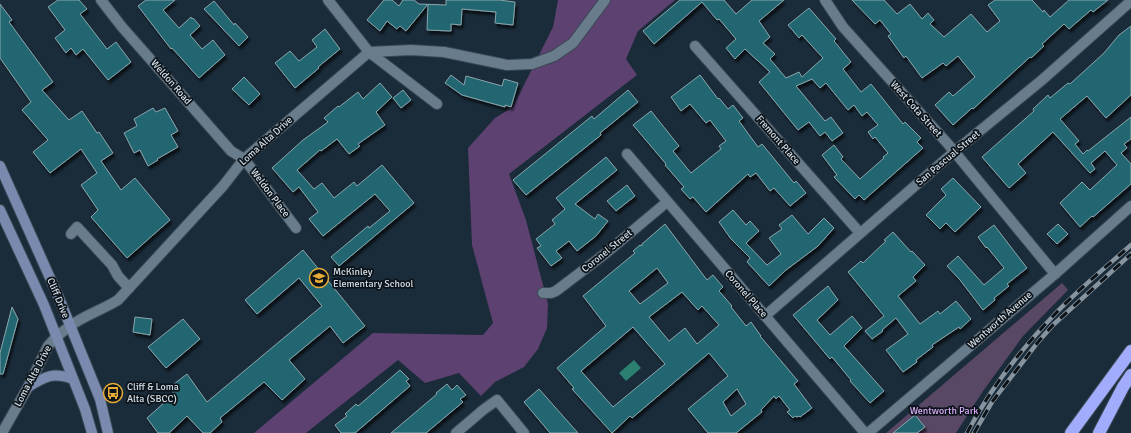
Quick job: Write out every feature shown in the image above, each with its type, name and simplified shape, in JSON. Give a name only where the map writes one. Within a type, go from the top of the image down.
[{"type":"highway","points":[[1071,433],[1131,351]]},
{"type":"highway","points":[[1099,433],[1131,375]]},
{"type":"main road","name":"Cliff Drive","points":[[0,166],[70,326],[100,400],[108,433]]},
{"type":"main road","name":"Cliff Drive","points":[[0,210],[44,305],[85,409],[92,433]]},
{"type":"main road","points":[[28,387],[43,378],[52,375],[73,379]]},
{"type":"street","name":"Weldon Road","points":[[101,0],[231,151],[244,159]]},
{"type":"street","points":[[328,0],[369,52],[437,104]]},
{"type":"street","points":[[369,52],[411,50],[444,52],[507,65],[532,64],[554,56],[573,43],[605,0]]},
{"type":"street","name":"West Cota Street","points":[[825,0],[843,27],[954,152],[1055,274]]},
{"type":"street","name":"San Pascual Street","points":[[765,316],[954,152],[1042,80],[1131,1]]},
{"type":"street","name":"Fremont Place","points":[[696,46],[860,234]]},
{"type":"street","name":"Loma Alta Drive","points":[[2,433],[28,387],[48,346],[56,337],[82,318],[118,300],[223,186],[244,159],[369,52]]},
{"type":"street","name":"Coronel Place","points":[[627,154],[867,433]]},
{"type":"street","name":"Weldon Place","points":[[244,159],[296,228]]},
{"type":"street","name":"Coronel Street","points":[[543,293],[556,292],[667,202]]},
{"type":"street","name":"Wentworth Avenue","points":[[867,433],[1055,274],[1131,206]]},
{"type":"street","points":[[71,234],[77,227],[112,265],[118,276],[130,288]]},
{"type":"street","points":[[456,433],[497,400],[524,433]]},
{"type":"green space","name":"Wentworth Park","points":[[1062,283],[1068,290],[1023,336],[983,391],[956,433],[886,433]]},
{"type":"shaded area","points":[[558,0],[675,0],[638,31],[626,59],[637,75],[509,174],[526,220],[548,304],[547,328],[538,349],[524,367],[495,382],[481,396],[459,373],[425,383],[398,360],[306,433],[254,433],[373,333],[483,335],[493,323],[472,245],[468,148],[495,118],[513,107],[553,27]]},
{"type":"shaded area","points":[[634,360],[641,368],[626,381],[619,373]]},
{"type":"building","points":[[58,0],[79,0],[87,9],[80,14],[107,49],[116,42],[131,62],[108,80],[83,49],[76,55],[71,48],[66,53],[55,38],[65,30],[48,7]]},
{"type":"building","points":[[146,0],[175,0],[163,10],[179,28],[191,17],[192,19],[193,18],[200,26],[190,35],[202,49],[213,40],[225,55],[199,78],[172,48],[171,49],[138,6]]},
{"type":"building","points":[[384,0],[392,0],[399,6],[403,0],[414,0],[419,4],[428,4],[406,31],[400,26],[397,29],[387,21],[380,31],[367,20]]},
{"type":"building","points":[[446,0],[499,0],[515,2],[513,25],[495,23],[496,12],[462,9],[461,25],[451,24],[451,31],[427,30],[428,4],[446,5]]},
{"type":"building","points":[[680,0],[724,0],[736,14],[752,0],[784,0],[759,21],[770,37],[763,43],[775,54],[770,59],[786,78],[799,72],[802,77],[823,58],[802,35],[799,38],[788,25],[809,8],[836,39],[834,41],[851,62],[843,69],[861,92],[871,84],[903,124],[905,122],[921,138],[917,142],[923,148],[864,200],[859,195],[855,199],[834,177],[837,175],[822,155],[834,145],[843,157],[841,159],[860,179],[884,158],[883,157],[888,153],[875,137],[873,139],[868,132],[878,125],[867,112],[862,116],[854,105],[848,110],[826,83],[820,88],[812,79],[796,86],[825,121],[831,117],[843,133],[832,141],[825,132],[820,136],[809,122],[798,130],[759,82],[770,72],[745,49],[735,59],[726,48],[736,39],[702,2],[654,44],[643,31]]},
{"type":"building","points":[[852,0],[884,0],[897,14],[910,4],[922,19],[928,13],[934,20],[930,24],[944,37],[971,14],[987,32],[1000,21],[988,5],[995,0],[1032,0],[1050,17],[1069,0],[1108,0],[1093,12],[1091,10],[1069,29],[1064,24],[1042,44],[1044,46],[1031,58],[1030,57],[973,109],[972,108],[953,125],[935,105],[949,92],[953,96],[975,77],[958,56],[946,66],[943,63],[922,78],[906,56],[904,58],[888,36],[891,34],[880,20],[875,24]]},
{"type":"building","points":[[214,1],[234,25],[235,23],[248,37],[239,46],[204,9]]},
{"type":"building","points":[[0,4],[12,20],[9,22],[53,82],[42,90],[69,120],[82,111],[97,133],[99,132],[113,153],[101,161],[121,190],[135,178],[170,220],[127,258],[91,217],[98,210],[81,185],[97,173],[81,149],[50,173],[33,152],[48,140],[22,110],[31,102],[0,58]]},
{"type":"building","points":[[1131,26],[1131,95],[1106,118],[1087,96],[1060,119],[1079,141],[1075,144],[1083,154],[1131,117],[1131,139],[1124,144],[1127,148],[1121,153],[1131,164],[1131,184],[1080,227],[1060,203],[1082,182],[1090,190],[1117,165],[1105,151],[1091,163],[1095,169],[1090,173],[1053,132],[1018,164],[1026,173],[1009,188],[982,157],[1034,111],[1033,109],[1048,95],[1050,98],[1068,83],[1070,84],[1104,53],[1119,35]]},
{"type":"building","points":[[325,29],[340,49],[295,88],[275,63],[290,51],[299,61],[317,47],[312,40]]},
{"type":"building","points":[[451,75],[464,85],[466,76],[502,86],[504,79],[518,83],[511,107],[505,105],[505,107],[462,95],[445,83]]},
{"type":"building","points":[[700,75],[718,99],[719,98],[728,109],[733,105],[743,118],[739,121],[758,147],[762,144],[794,183],[796,181],[806,193],[790,206],[774,188],[770,191],[756,173],[750,177],[748,174],[706,212],[693,197],[690,199],[681,189],[684,187],[633,125],[651,111],[679,146],[673,151],[691,173],[721,149],[719,146],[726,141],[710,120],[706,123],[690,104],[681,111],[671,97]]},
{"type":"building","points":[[244,77],[260,94],[249,105],[232,89]]},
{"type":"building","points":[[380,83],[392,97],[376,112],[385,125],[358,144],[360,146],[349,154],[337,139],[321,151],[320,150],[297,170],[314,189],[322,183],[334,198],[354,182],[357,186],[382,165],[414,203],[339,266],[331,257],[368,226],[369,228],[390,211],[375,194],[323,236],[309,219],[318,212],[299,187],[293,192],[272,168],[303,140],[328,122],[324,118],[338,106],[339,107],[358,92],[363,99]]},
{"type":"building","points":[[403,90],[411,100],[401,108],[393,98]]},
{"type":"building","points":[[628,90],[638,102],[600,133],[601,135],[526,195],[513,180],[592,116],[594,119]]},
{"type":"building","points":[[153,108],[156,112],[165,108],[178,131],[171,135],[178,147],[148,166],[140,150],[134,153],[124,133],[137,126],[134,119]]},
{"type":"building","points":[[606,157],[617,170],[575,204],[595,219],[598,214],[608,221],[596,236],[577,251],[569,241],[556,251],[562,258],[551,266],[537,248],[541,246],[536,239],[555,224],[552,220],[565,209],[556,198]]},
{"type":"building","points":[[953,178],[981,207],[955,232],[946,223],[940,229],[926,215],[946,195],[941,189]]},
{"type":"building","points":[[627,185],[635,196],[616,211],[607,201]]},
{"type":"building","points":[[733,210],[746,225],[750,221],[759,231],[746,243],[767,265],[781,254],[769,238],[782,229],[779,225],[792,215],[808,234],[824,218],[834,228],[818,246],[786,270],[769,286],[747,262],[750,258],[731,239],[719,222]]},
{"type":"building","points":[[665,224],[707,280],[713,275],[723,287],[719,291],[746,326],[751,322],[760,336],[798,381],[794,384],[812,408],[800,417],[795,416],[793,418],[787,412],[790,410],[779,396],[776,399],[774,396],[761,410],[762,412],[736,433],[708,433],[688,409],[728,376],[709,353],[632,418],[630,416],[612,433],[572,389],[574,388],[557,368],[606,326],[583,296],[635,253],[633,251],[640,245],[642,246],[642,244]],"holes":[[[657,268],[668,283],[640,304],[629,291]],[[682,292],[698,310],[702,306],[719,325],[697,344],[685,328],[669,341],[649,317]],[[633,327],[665,364],[613,407],[581,371]],[[737,389],[746,404],[731,416],[723,402]]]},
{"type":"building","points":[[1058,224],[1068,234],[1057,244],[1047,234]]},
{"type":"building","points":[[994,225],[1027,268],[1007,284],[1009,286],[994,298],[995,300],[983,310],[947,266],[958,256],[984,285],[1004,268],[978,237]]},
{"type":"building","points":[[893,232],[925,265],[913,277],[916,281],[898,296],[920,324],[938,311],[940,314],[956,301],[971,319],[960,329],[959,327],[932,345],[933,347],[916,360],[917,362],[903,372],[886,350],[908,334],[896,318],[882,330],[883,331],[872,339],[865,331],[884,316],[848,272],[861,261],[863,263],[886,241],[884,240]]},
{"type":"building","points":[[303,250],[365,326],[343,343],[330,326],[289,360],[305,379],[282,400],[264,382],[220,418],[222,422],[210,433],[203,433],[187,416],[169,433],[158,433],[147,418],[174,394],[170,387],[187,374],[207,402],[322,306],[299,278],[257,314],[245,300]]},
{"type":"building","points":[[828,286],[838,300],[817,320],[830,335],[852,316],[862,328],[844,346],[884,391],[870,403],[850,381],[851,380],[832,357],[830,359],[793,315]]},
{"type":"building","points":[[12,307],[18,319],[3,374],[0,374],[0,353]]},
{"type":"building","points":[[135,317],[152,319],[150,335],[133,332]]},
{"type":"building","points":[[183,319],[200,339],[166,368],[148,347]]},
{"type":"building","points":[[400,370],[409,379],[406,381],[410,386],[355,433],[341,433],[335,425],[347,416],[345,414],[356,404],[358,406]]},
{"type":"building","points":[[447,384],[452,390],[457,385],[466,395],[460,399],[463,402],[426,433],[391,433],[437,394],[436,393]]},
{"type":"building","points":[[539,389],[578,433],[550,433],[524,402]]},
{"type":"building","points":[[915,415],[925,427],[917,433],[893,433]]},
{"type":"railway","points":[[967,433],[996,385],[1031,341],[1074,295],[1131,245]]},
{"type":"railway","points":[[974,433],[992,402],[1038,342],[1053,325],[1131,254]]},
{"type":"place","name":"McKinley Elementary School","points":[[319,278]]},
{"type":"place","name":"Cliff & Loma Alta (SBCC)","points":[[113,393]]}]
